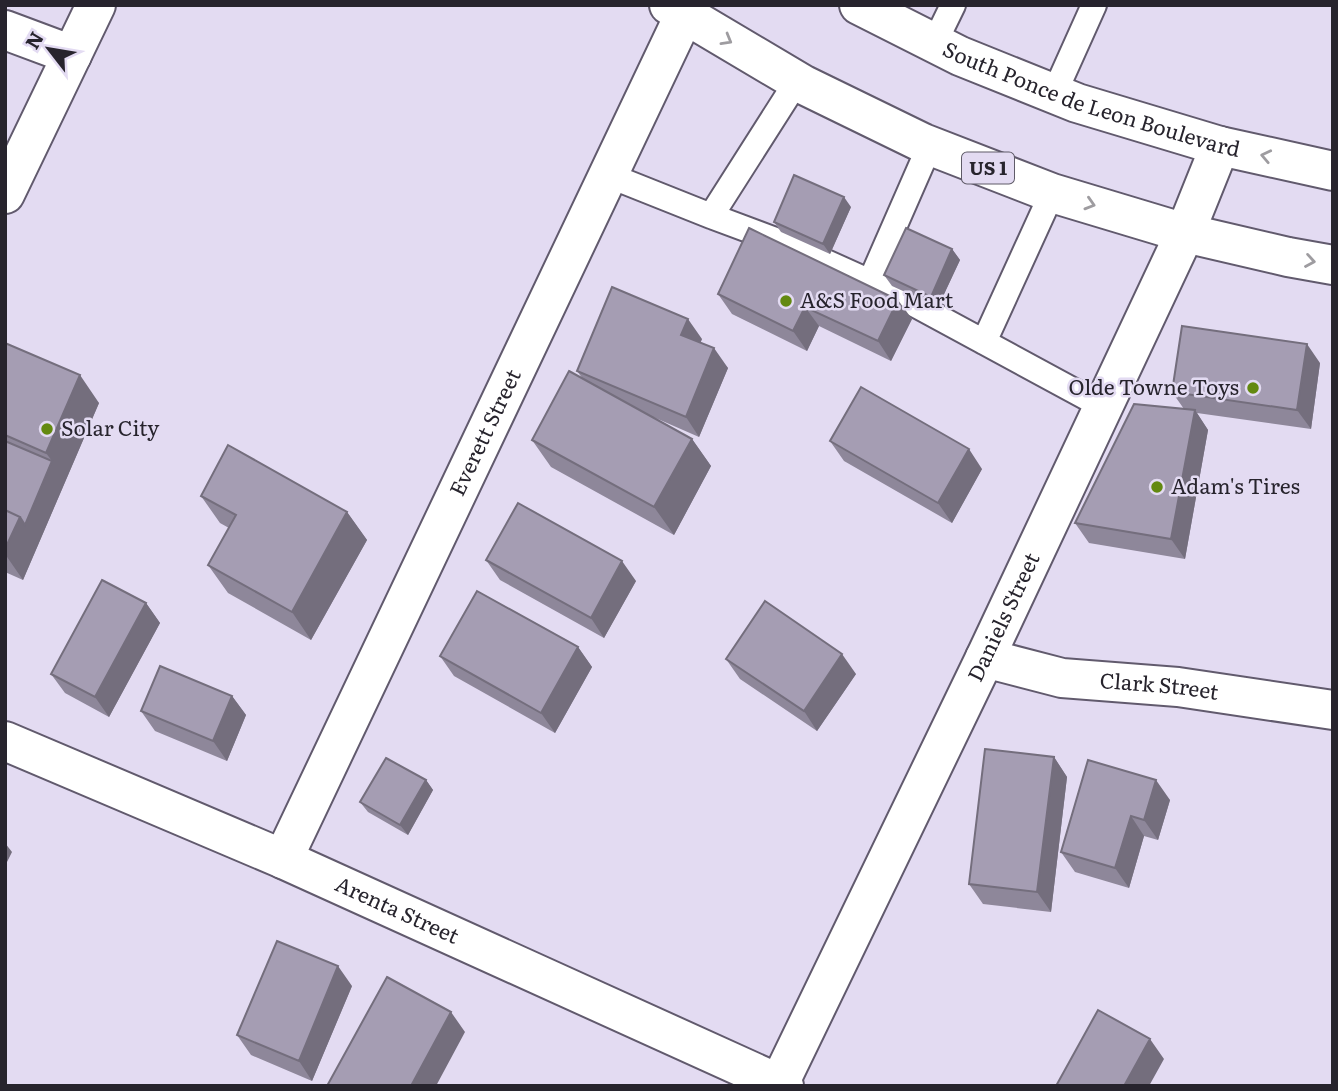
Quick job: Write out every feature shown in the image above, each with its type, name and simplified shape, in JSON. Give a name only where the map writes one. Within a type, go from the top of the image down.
[{"type":"main road","points":[[5,194],[96,5]]},
{"type":"main road","name":"South Ponce de Leon Boulevard","points":[[861,6],[960,56],[1077,103],[1220,146],[1333,171]]},
{"type":"main road","name":"US 1","points":[[680,9],[797,81],[930,145],[1052,193],[1185,233],[1333,265]]},
{"type":"main road","name":"Everett Street","points":[[283,859],[608,174],[680,9]]},
{"type":"main road","points":[[5,30],[72,55]]},
{"type":"main road","name":"Daniels Street","points":[[782,1085],[1104,407],[1185,233],[1220,146]]},
{"type":"main road","name":"Clark Street","points":[[985,658],[1062,678],[1178,687],[1333,710]]},
{"type":"main road","name":"Arenta Street","points":[[5,741],[283,859],[782,1085]]},
{"type":"lane","points":[[934,44],[953,5]]},
{"type":"lane","points":[[1054,94],[1094,5]]},
{"type":"lane","points":[[711,216],[797,81]]},
{"type":"lane","points":[[870,282],[930,145]]},
{"type":"lane","points":[[608,174],[786,244],[870,282],[1104,407]]},
{"type":"lane","points":[[984,342],[1052,193]]},
{"type":"building","points":[[794,175],[844,197],[823,244],[774,222]]},
{"type":"building","points":[[749,228],[898,300],[878,341],[805,307],[793,331],[718,294]]},
{"type":"building","points":[[906,228],[952,249],[931,297],[884,275]]},
{"type":"building","points":[[612,287],[688,319],[681,335],[714,348],[686,417],[577,371]]},
{"type":"building","name":"Olde Towne Toys","points":[[1182,326],[1307,344],[1297,410],[1172,392]]},
{"type":"building","points":[[5,343],[80,375],[46,453],[5,435]]},
{"type":"building","points":[[569,371],[692,439],[654,507],[532,440]]},
{"type":"building","points":[[861,387],[969,449],[938,503],[830,441]]},
{"type":"building","name":"Adam's Tires","points":[[1134,404],[1195,410],[1171,539],[1075,523]]},
{"type":"building","points":[[5,441],[52,461],[25,525],[20,517],[5,510]]},
{"type":"building","points":[[228,445],[347,512],[292,612],[208,565],[236,515],[201,496]]},
{"type":"building","points":[[518,503],[622,561],[591,618],[486,560]]},
{"type":"building","points":[[5,510],[20,517],[5,549]]},
{"type":"building","points":[[102,580],[146,603],[95,697],[51,674]]},
{"type":"building","points":[[477,591],[578,647],[541,713],[440,656]]},
{"type":"building","points":[[765,601],[842,654],[804,711],[726,659]]},
{"type":"building","points":[[160,666],[232,696],[213,741],[141,711]]},
{"type":"building","points":[[985,749],[1054,757],[1037,892],[969,884]]},
{"type":"building","points":[[386,758],[426,780],[400,825],[360,802]]},
{"type":"building","points":[[1088,760],[1156,780],[1144,820],[1131,816],[1115,868],[1061,852]]},
{"type":"building","points":[[277,941],[338,966],[299,1061],[237,1035]]},
{"type":"building","points":[[387,977],[451,1012],[411,1086],[327,1086]]},
{"type":"building","points":[[1098,1010],[1150,1039],[1124,1086],[1056,1086]]},
{"type":"place","name":"A&S Food Mart","points":[[786,301]]},
{"type":"place","name":"Olde Towne Toys","points":[[1253,388]]},
{"type":"place","name":"Solar City","points":[[47,429]]},
{"type":"place","name":"Adam's Tires","points":[[1157,487]]}]
